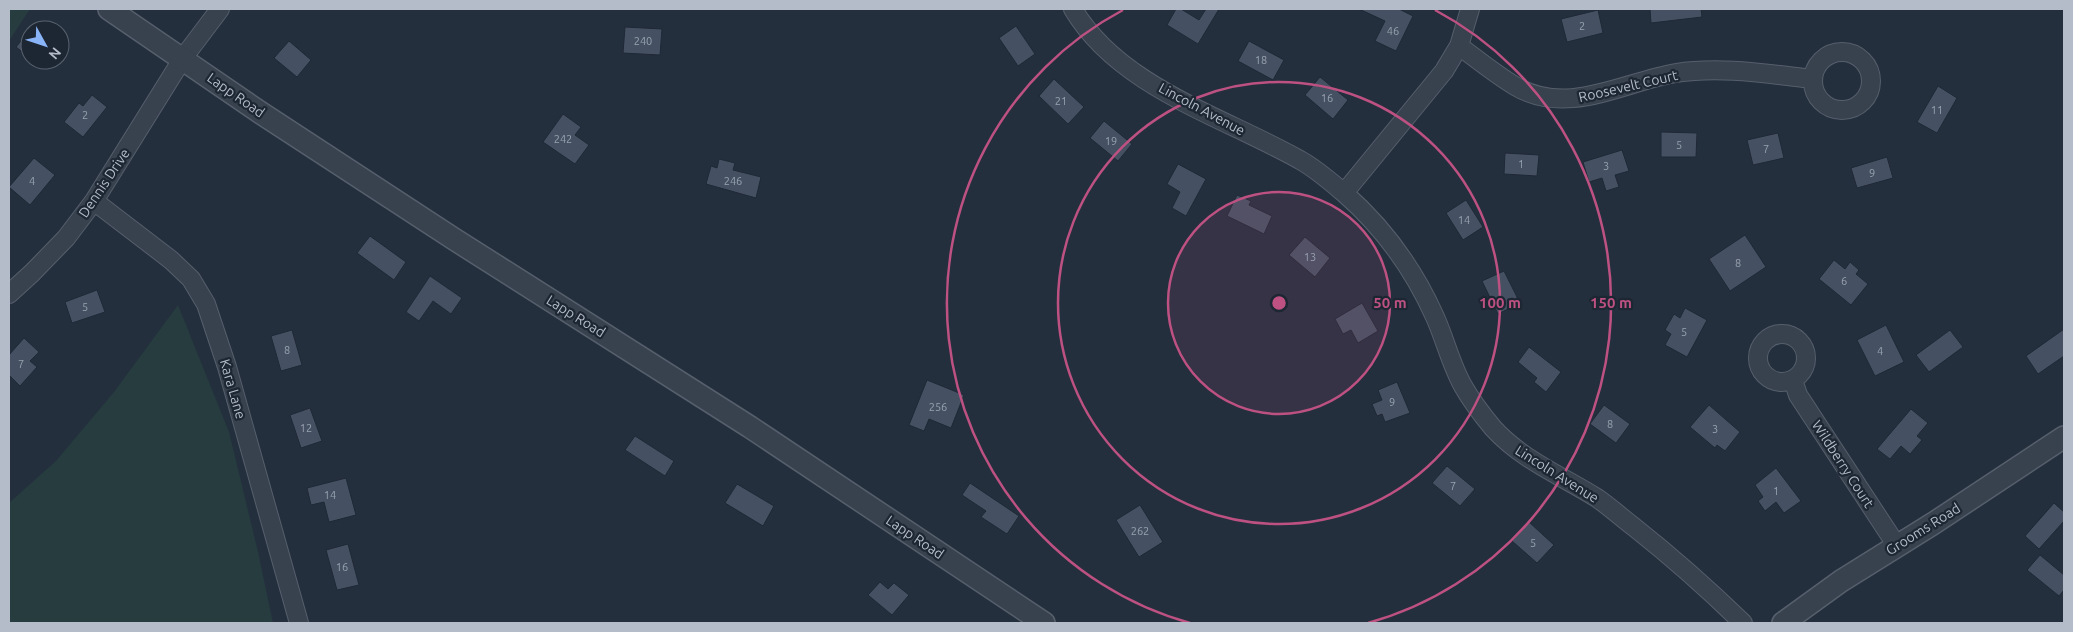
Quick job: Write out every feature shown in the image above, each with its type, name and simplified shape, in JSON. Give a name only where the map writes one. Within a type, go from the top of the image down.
[{"type":"street","name":"Lapp Road","points":[[108,9],[183,58],[261,113],[750,427],[1044,623]]},
{"type":"street","name":"Dennis Drive","points":[[9,294],[66,238],[94,201],[183,58],[220,9]]},
{"type":"street","name":"Lincoln Avenue","points":[[1074,9],[1084,26],[1116,60],[1165,91],[1302,161],[1344,193],[1373,222],[1401,256],[1435,317],[1463,385],[1493,427],[1510,445],[1534,462],[1598,499],[1634,527],[1699,581],[1743,623]]},
{"type":"street","points":[[1344,193],[1432,86],[1459,46],[1470,9]]},
{"type":"street","name":"Roosevelt Court","points":[[1459,46],[1515,86],[1538,97],[1557,100],[1575,99],[1676,73],[1721,70],[1813,79]]},
{"type":"street","name":"Kara Lane","points":[[94,201],[184,272],[191,279],[206,304],[228,366],[299,623]]},
{"type":"street","name":"Wildberry Court","points":[[1793,380],[1798,395],[1896,546]]},
{"type":"street","name":"Grooms Road","points":[[1783,623],[1841,581],[2064,437]]},
{"type":"green space","points":[[9,9],[30,9],[23,20],[20,20],[20,24],[9,41]]},
{"type":"green space","points":[[178,305],[229,432],[273,623],[9,623],[9,503],[56,461],[114,392]]},
{"type":"building","points":[[1176,9],[1181,9],[1199,20],[1206,9],[1219,9],[1198,44],[1167,25]]},
{"type":"building","points":[[1359,9],[1399,9],[1413,16],[1396,51],[1375,41],[1385,21]]},
{"type":"building","points":[[1650,9],[1701,9],[1702,17],[1651,23]]},
{"type":"building","points":[[1598,10],[1603,33],[1567,42],[1561,19]]},
{"type":"building","points":[[1016,26],[1035,54],[1018,66],[999,38]]},
{"type":"building","points":[[625,27],[662,29],[660,55],[623,53]]},
{"type":"building","points":[[289,41],[311,60],[297,77],[274,58]]},
{"type":"building","points":[[1249,41],[1284,60],[1273,80],[1238,61]]},
{"type":"building","points":[[20,42],[20,50],[16,47]]},
{"type":"building","points":[[1320,77],[1348,100],[1333,119],[1305,95]]},
{"type":"building","points":[[1054,79],[1084,107],[1068,124],[1039,96]]},
{"type":"building","points":[[1938,86],[1957,98],[1937,133],[1917,122]]},
{"type":"building","points":[[92,95],[107,107],[83,137],[64,122],[79,103],[83,106]]},
{"type":"building","points":[[563,114],[581,127],[575,135],[589,145],[575,164],[543,142]]},
{"type":"building","points":[[1104,121],[1132,144],[1118,161],[1090,138]]},
{"type":"building","points":[[1661,132],[1697,133],[1696,157],[1661,157]]},
{"type":"building","points":[[1778,133],[1784,158],[1753,165],[1747,140]]},
{"type":"building","points":[[1622,150],[1629,171],[1615,175],[1619,187],[1606,191],[1602,178],[1589,182],[1583,162]]},
{"type":"building","points":[[1505,153],[1539,155],[1537,176],[1504,174]]},
{"type":"building","points":[[1887,157],[1893,178],[1857,188],[1851,168]]},
{"type":"building","points":[[34,158],[55,175],[30,205],[9,187]]},
{"type":"building","points":[[719,159],[735,163],[733,170],[761,177],[756,198],[706,184],[711,166],[717,168]]},
{"type":"building","points":[[1178,164],[1206,179],[1186,216],[1172,208],[1180,192],[1167,184]]},
{"type":"building","points":[[1237,195],[1251,201],[1249,205],[1272,216],[1264,234],[1227,216]]},
{"type":"building","points":[[1466,200],[1483,227],[1463,240],[1446,213]]},
{"type":"building","points":[[1745,235],[1766,267],[1730,291],[1709,259]]},
{"type":"building","points":[[370,236],[406,262],[394,280],[357,253]]},
{"type":"building","points":[[1305,237],[1330,258],[1315,277],[1289,255]]},
{"type":"building","points":[[1834,260],[1845,269],[1850,262],[1859,270],[1856,274],[1868,284],[1851,305],[1819,279]]},
{"type":"building","points":[[1504,271],[1520,303],[1498,314],[1482,281]]},
{"type":"building","points":[[430,276],[462,298],[451,314],[433,301],[419,321],[406,312]]},
{"type":"building","points":[[97,290],[105,312],[72,323],[65,302]]},
{"type":"building","points":[[1362,303],[1378,331],[1358,343],[1351,330],[1343,334],[1335,319]]},
{"type":"building","points":[[1685,308],[1707,320],[1687,357],[1665,345],[1671,334],[1665,330],[1674,314],[1680,318]]},
{"type":"building","points":[[1886,325],[1904,362],[1875,376],[1857,340]]},
{"type":"building","points":[[2064,329],[2064,356],[2038,374],[2026,356]]},
{"type":"building","points":[[292,330],[302,365],[281,371],[271,336]]},
{"type":"building","points":[[1950,330],[1963,347],[1929,372],[1916,355]]},
{"type":"building","points":[[24,338],[39,352],[30,361],[37,367],[20,386],[9,375],[9,355]]},
{"type":"building","points":[[1529,347],[1561,372],[1546,392],[1534,382],[1537,378],[1518,362]]},
{"type":"building","points":[[927,380],[964,395],[951,428],[929,419],[924,431],[909,425]]},
{"type":"building","points":[[1397,382],[1410,413],[1385,422],[1382,414],[1377,416],[1372,404],[1382,400],[1378,390]]},
{"type":"building","points":[[1604,405],[1630,424],[1616,443],[1590,424]]},
{"type":"building","points":[[1709,405],[1740,432],[1725,451],[1717,445],[1715,448],[1690,427]]},
{"type":"building","points":[[310,408],[322,441],[301,448],[290,415]]},
{"type":"building","points":[[1911,409],[1928,423],[1917,436],[1922,440],[1910,454],[1901,446],[1890,459],[1877,449]]},
{"type":"building","points":[[635,436],[674,461],[665,476],[625,450]]},
{"type":"building","points":[[1447,466],[1475,489],[1460,506],[1432,483]]},
{"type":"building","points":[[1776,468],[1801,501],[1784,513],[1776,502],[1765,511],[1758,501],[1763,497],[1755,485]]},
{"type":"building","points":[[346,478],[356,515],[329,522],[324,502],[311,505],[307,488]]},
{"type":"building","points":[[970,483],[1019,516],[1007,534],[981,517],[986,511],[962,495]]},
{"type":"building","points":[[737,484],[774,506],[763,526],[725,503]]},
{"type":"building","points":[[2054,503],[2064,512],[2064,521],[2039,549],[2025,536]]},
{"type":"building","points":[[1140,505],[1163,542],[1139,557],[1116,520]]},
{"type":"building","points":[[1529,522],[1554,545],[1537,563],[1512,541]]},
{"type":"building","points":[[348,544],[359,585],[337,590],[326,550]]},
{"type":"building","points":[[2040,555],[2064,575],[2064,590],[2059,596],[2027,570]]},
{"type":"building","points":[[880,582],[888,589],[894,583],[909,595],[892,615],[868,595]]}]
